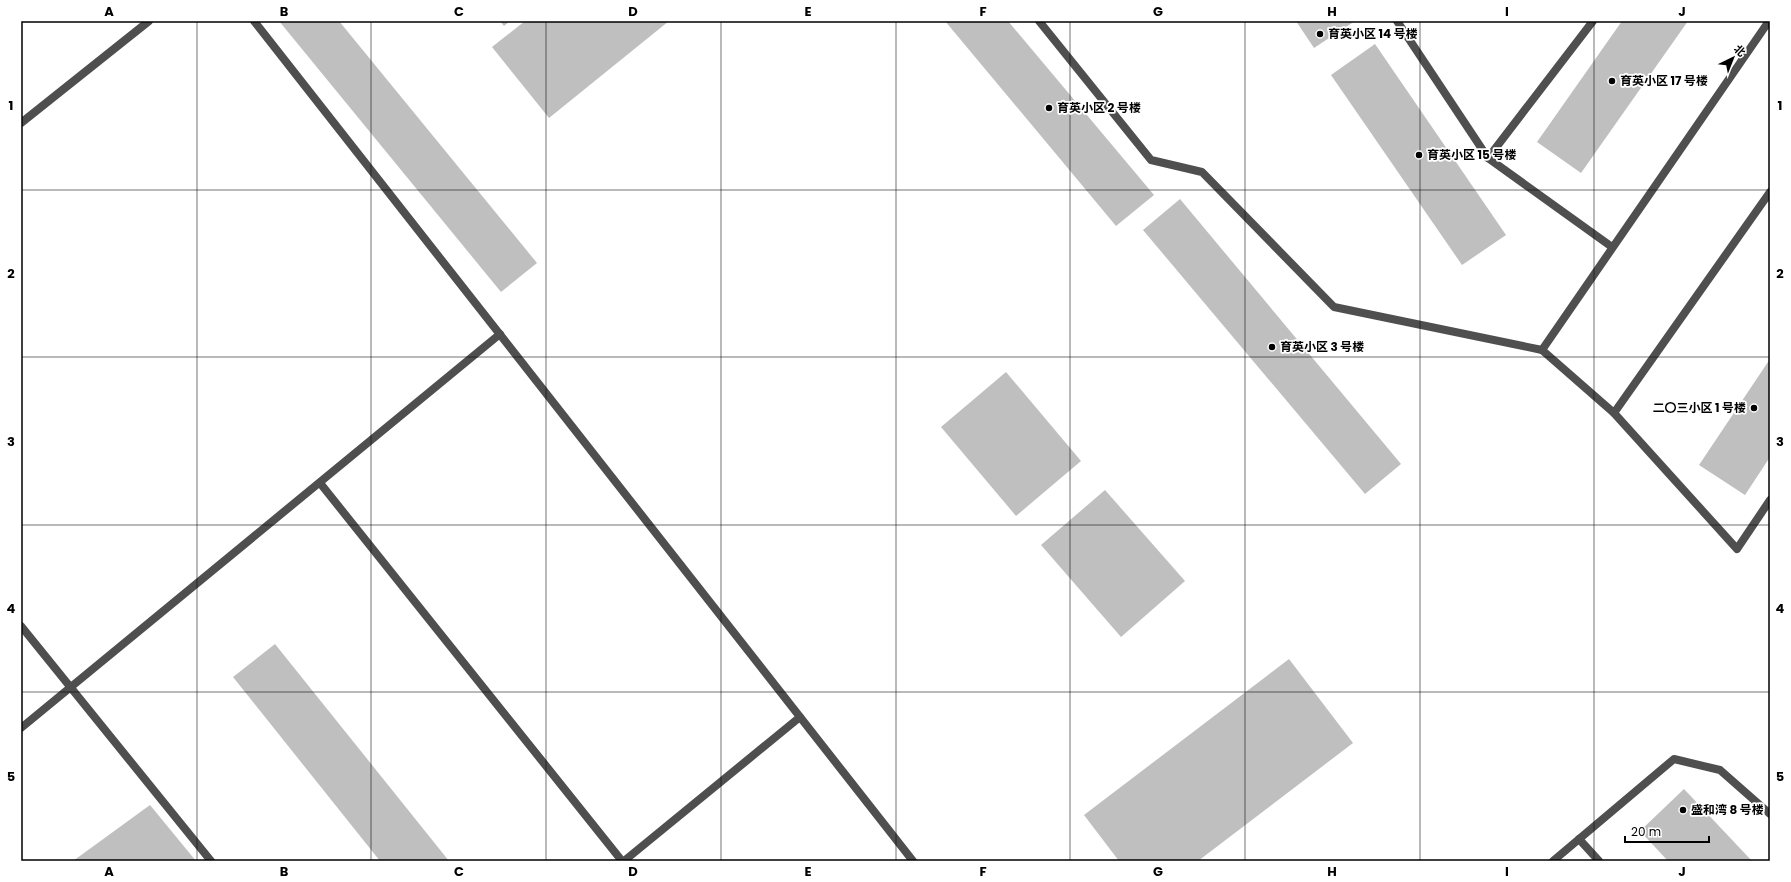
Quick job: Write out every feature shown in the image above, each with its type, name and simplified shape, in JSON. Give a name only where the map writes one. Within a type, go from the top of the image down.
[{"type":"street","points":[[21,123],[149,21]]},
{"type":"street","points":[[254,21],[913,861]]},
{"type":"street","points":[[1039,21],[1151,160],[1202,172],[1334,307],[1542,350],[1614,413],[1737,550],[1770,500]]},
{"type":"street","points":[[1397,21],[1488,158],[1612,247]]},
{"type":"street","points":[[1488,158],[1594,21]]},
{"type":"street","points":[[1542,350],[1768,21]]},
{"type":"street","points":[[1614,413],[1770,192]]},
{"type":"street","points":[[21,728],[500,334]]},
{"type":"street","points":[[320,483],[623,861],[800,717]]},
{"type":"street","points":[[21,626],[212,861]]},
{"type":"street","points":[[1552,861],[1674,759],[1720,770],[1770,814]]},
{"type":"street","points":[[1579,839],[1599,861]]},
{"type":"building","points":[[279,21],[339,21],[537,263],[501,292]]},
{"type":"building","points":[[500,21],[510,21],[504,26]]},
{"type":"building","points":[[525,21],[669,21],[549,118],[492,47]]},
{"type":"building","name":"育英小区 2 号楼","points":[[945,21],[1008,21],[1154,195],[1116,226]]},
{"type":"building","name":"育英小区 14 号楼","points":[[1296,21],[1355,21],[1314,48]]},
{"type":"building","name":"育英小区 17 号楼","points":[[1622,21],[1688,21],[1581,173],[1537,142]]},
{"type":"building","name":"育英小区 15 号楼","points":[[1375,44],[1506,235],[1462,265],[1331,75]]},
{"type":"building","name":"育英小区 3 号楼","points":[[1180,199],[1401,464],[1365,494],[1143,230]]},
{"type":"building","name":"二〇三小区 1 号楼","points":[[1770,359],[1770,457],[1745,495],[1699,465]]},
{"type":"building","points":[[1006,372],[1081,461],[1016,516],[941,427]]},
{"type":"building","points":[[1105,490],[1185,581],[1121,637],[1041,545]]},
{"type":"building","points":[[275,644],[449,861],[380,861],[233,677]]},
{"type":"building","points":[[1289,659],[1353,743],[1198,861],[1119,861],[1084,815]]},
{"type":"building","name":"盛和湾 8 号楼","points":[[1684,789],[1752,861],[1668,861],[1640,831]]},
{"type":"building","points":[[150,805],[196,861],[73,861]]},
{"type":"place","name":"育英小区 14 号楼","points":[[1320,34]]},
{"type":"place","name":"育英小区 17 号楼","points":[[1612,81]]},
{"type":"place","name":"育英小区 2 号楼","points":[[1049,108]]},
{"type":"place","name":"育英小区 15 号楼","points":[[1419,155]]},
{"type":"place","name":"育英小区 3 号楼","points":[[1272,347]]},
{"type":"place","name":"二〇三小区 1 号楼","points":[[1754,408]]},
{"type":"place","name":"盛和湾 8 号楼","points":[[1683,810]]}]
